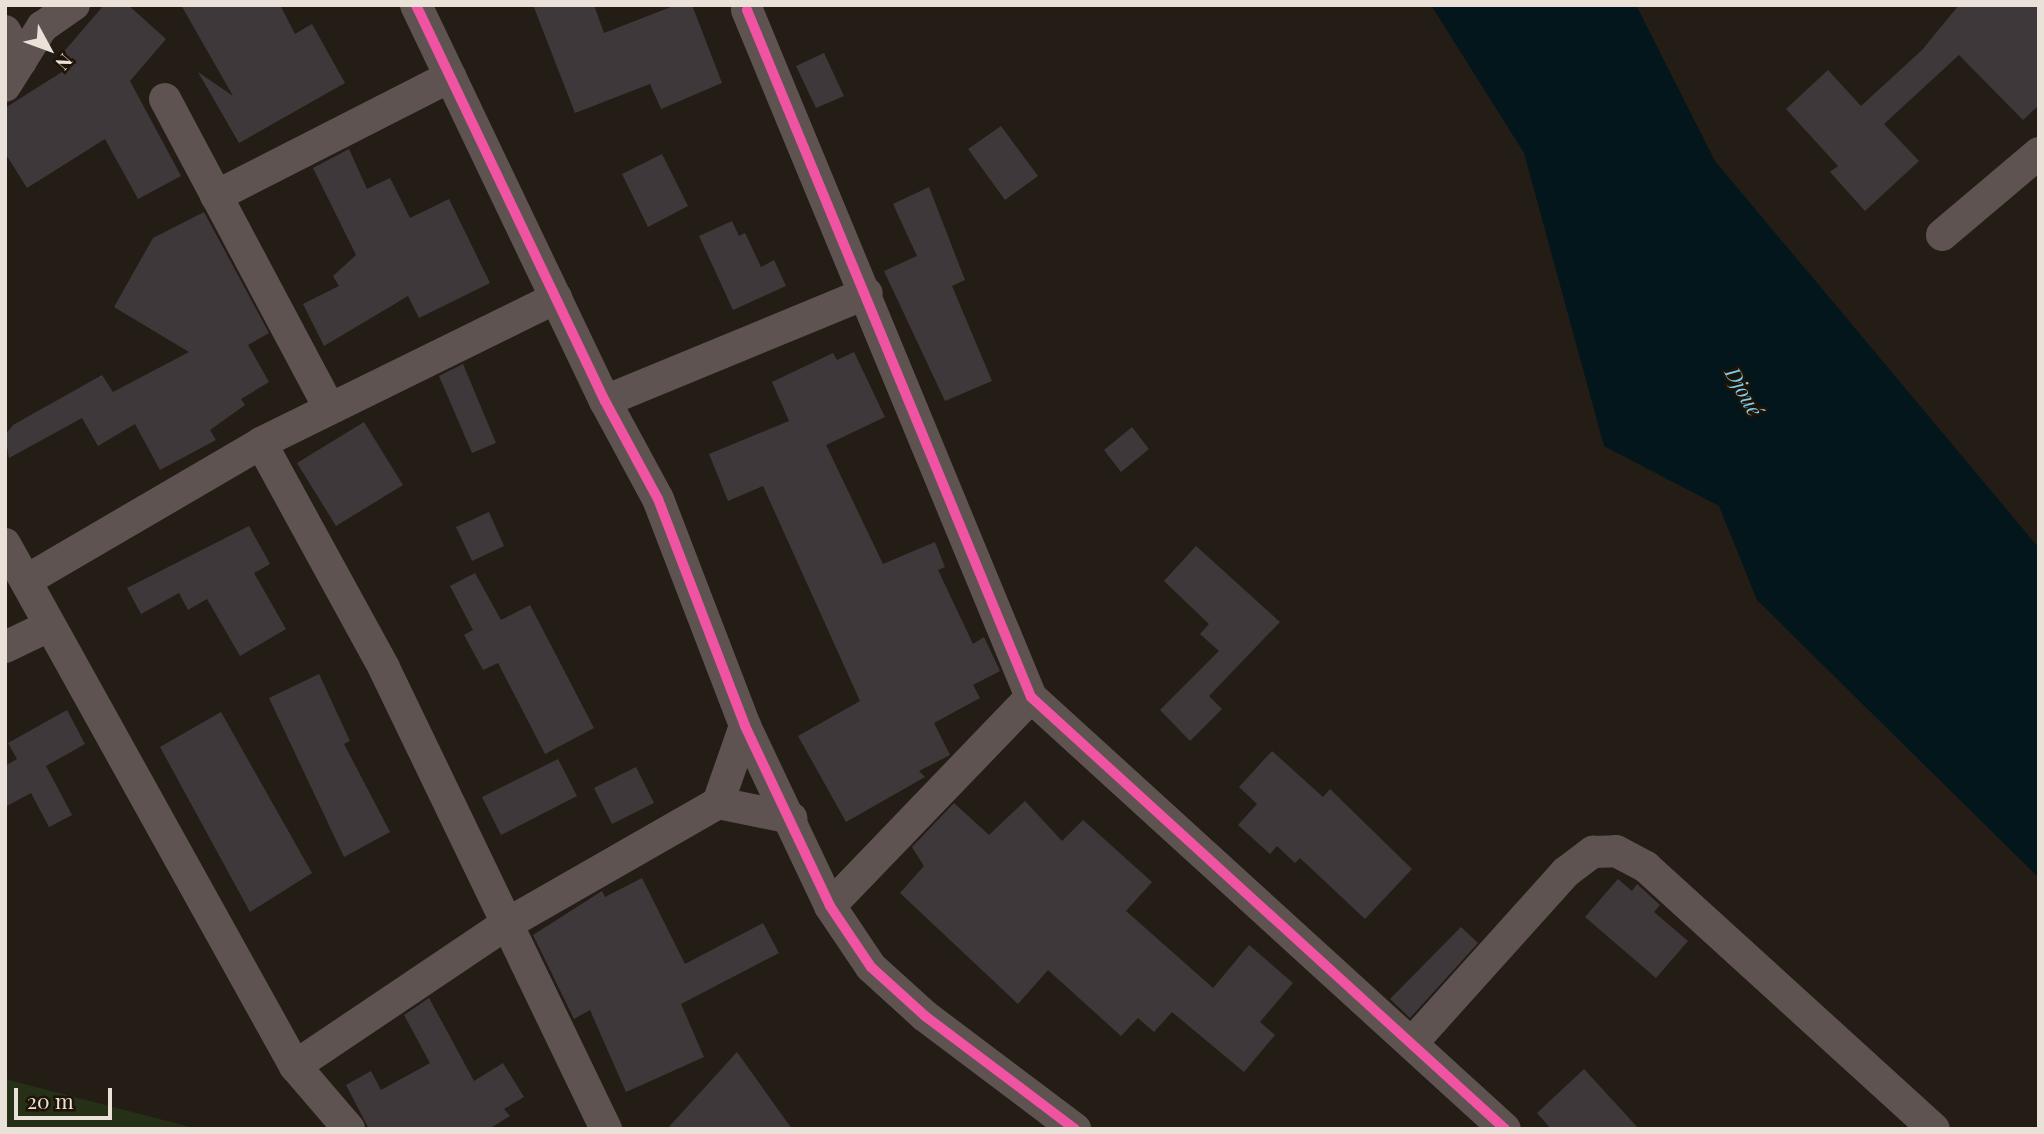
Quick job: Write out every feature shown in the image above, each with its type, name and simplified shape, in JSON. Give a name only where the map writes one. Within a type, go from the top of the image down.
[{"type":"street","points":[[13,73],[42,27],[74,5]]},
{"type":"street","points":[[416,5],[605,401],[658,499],[745,726],[791,818],[830,906],[871,967],[925,1016],[1075,1129]]},
{"type":"street","points":[[747,10],[867,293],[1031,697],[1505,1129]]},
{"type":"street","points":[[5,31],[13,73]]},
{"type":"street","points":[[216,196],[450,77]]},
{"type":"street","points":[[165,99],[329,408]]},
{"type":"street","points":[[1942,235],[2039,153]]},
{"type":"street","points":[[605,401],[867,293]]},
{"type":"street","points":[[27,580],[261,443],[556,298]]},
{"type":"street","points":[[261,443],[384,668],[505,925],[606,1129]]},
{"type":"street","points":[[5,544],[295,1066],[349,1129]]},
{"type":"street","points":[[5,647],[49,626]]},
{"type":"street","points":[[830,906],[1031,697]]},
{"type":"street","points":[[295,1066],[505,925],[718,803],[745,726]]},
{"type":"street","points":[[718,803],[791,818]]},
{"type":"street","points":[[1412,1043],[1566,872],[1593,852],[1616,850],[1646,867],[1934,1129]]},
{"type":"green space","points":[[5,1079],[198,1129],[5,1129]]},
{"type":"water","name":"Djoué","points":[[1431,5],[1636,5],[1715,161],[2039,548],[2039,878],[1757,600],[1719,506],[1604,446],[1524,153]]},
{"type":"building","points":[[104,5],[128,5],[166,39],[130,81],[181,176],[138,199],[105,139],[27,188],[5,153],[5,108],[73,65],[61,55]]},
{"type":"building","points":[[181,5],[280,5],[295,34],[312,24],[345,83],[239,143],[198,72],[233,96]]},
{"type":"building","points":[[533,5],[594,5],[604,33],[676,5],[692,5],[722,83],[661,109],[650,84],[575,113]]},
{"type":"building","points":[[1959,5],[2039,5],[2039,105],[2023,120],[1959,55],[1884,124],[1919,161],[1865,211],[1830,172],[1838,166],[1786,109],[1828,70],[1861,106],[1922,50]]},
{"type":"building","points":[[824,53],[844,96],[816,108],[796,66]]},
{"type":"building","points":[[1001,126],[1038,176],[1005,200],[968,149]]},
{"type":"building","points":[[349,149],[367,189],[390,178],[410,218],[449,199],[490,283],[419,318],[408,296],[324,346],[303,304],[339,286],[333,276],[356,255],[313,168]]},
{"type":"building","points":[[662,154],[688,206],[648,227],[622,174]]},
{"type":"building","points":[[929,187],[965,280],[952,286],[992,381],[945,401],[884,271],[917,256],[893,204]]},
{"type":"building","points":[[204,212],[269,333],[248,345],[269,382],[241,399],[245,405],[210,430],[216,440],[160,470],[135,424],[98,446],[82,418],[9,458],[5,435],[13,425],[102,375],[113,392],[189,352],[114,307],[153,238]]},
{"type":"building","points":[[732,221],[739,236],[745,233],[761,267],[774,260],[786,286],[733,310],[699,236]]},
{"type":"building","points":[[854,352],[885,417],[826,445],[883,564],[935,542],[945,567],[938,570],[973,644],[984,637],[1000,671],[973,685],[980,698],[934,723],[950,755],[919,771],[925,777],[846,822],[798,736],[860,701],[763,486],[728,501],[709,454],[789,421],[772,382],[833,353],[837,360]]},
{"type":"building","points":[[463,364],[496,443],[472,453],[439,376]]},
{"type":"building","points":[[364,422],[403,485],[336,526],[297,463]]},
{"type":"building","points":[[1132,427],[1149,449],[1121,472],[1104,450]]},
{"type":"building","points":[[489,512],[504,546],[472,561],[456,527]]},
{"type":"building","points":[[249,526],[270,564],[254,573],[286,629],[240,656],[207,599],[188,610],[179,593],[141,614],[127,588]]},
{"type":"building","points":[[1196,546],[1280,622],[1209,696],[1222,709],[1190,741],[1160,710],[1219,651],[1200,634],[1209,624],[1164,581]]},
{"type":"building","points":[[475,573],[501,620],[530,605],[594,728],[545,754],[498,663],[483,670],[464,635],[473,630],[450,586]]},
{"type":"building","points":[[319,674],[350,741],[344,744],[390,832],[344,857],[269,698]]},
{"type":"building","points":[[67,710],[85,744],[46,766],[72,815],[49,827],[31,793],[5,807],[5,766],[17,759],[8,743]]},
{"type":"building","points":[[221,712],[312,873],[250,912],[160,747]]},
{"type":"building","points":[[1272,751],[1323,797],[1330,789],[1412,869],[1365,919],[1300,858],[1295,863],[1277,846],[1270,854],[1238,825],[1257,804],[1239,787]]},
{"type":"building","points":[[558,759],[577,796],[501,835],[482,797]]},
{"type":"building","points":[[636,767],[654,803],[612,824],[594,788]]},
{"type":"building","points":[[1025,801],[1062,841],[1083,820],[1152,882],[1126,911],[1213,988],[1249,945],[1293,983],[1260,1022],[1275,1035],[1244,1072],[1172,1012],[1154,1032],[1138,1018],[1121,1036],[1048,970],[1018,1004],[900,893],[924,866],[912,847],[954,803],[989,835]]},
{"type":"building","points":[[642,878],[685,964],[763,923],[779,953],[681,1004],[704,1057],[626,1092],[590,1010],[574,1019],[533,935],[602,891],[605,897]]},
{"type":"building","points":[[1618,879],[1632,891],[1637,884],[1660,905],[1654,912],[1688,941],[1656,978],[1585,917]]},
{"type":"building","points":[[1461,927],[1478,943],[1410,1018],[1390,999]]},
{"type":"building","points":[[429,998],[474,1081],[503,1063],[524,1097],[504,1109],[510,1116],[489,1129],[369,1129],[346,1085],[371,1071],[381,1090],[430,1063],[404,1015]]},
{"type":"building","points":[[737,1052],[792,1129],[667,1129]]},
{"type":"building","points":[[1584,1069],[1639,1129],[1551,1129],[1537,1113]]},
{"type":"cycle path","points":[[416,5],[605,401],[658,499],[745,726],[830,906],[871,967],[925,1016],[1075,1129]]},
{"type":"cycle path","points":[[747,10],[1031,697],[1505,1129]]}]
